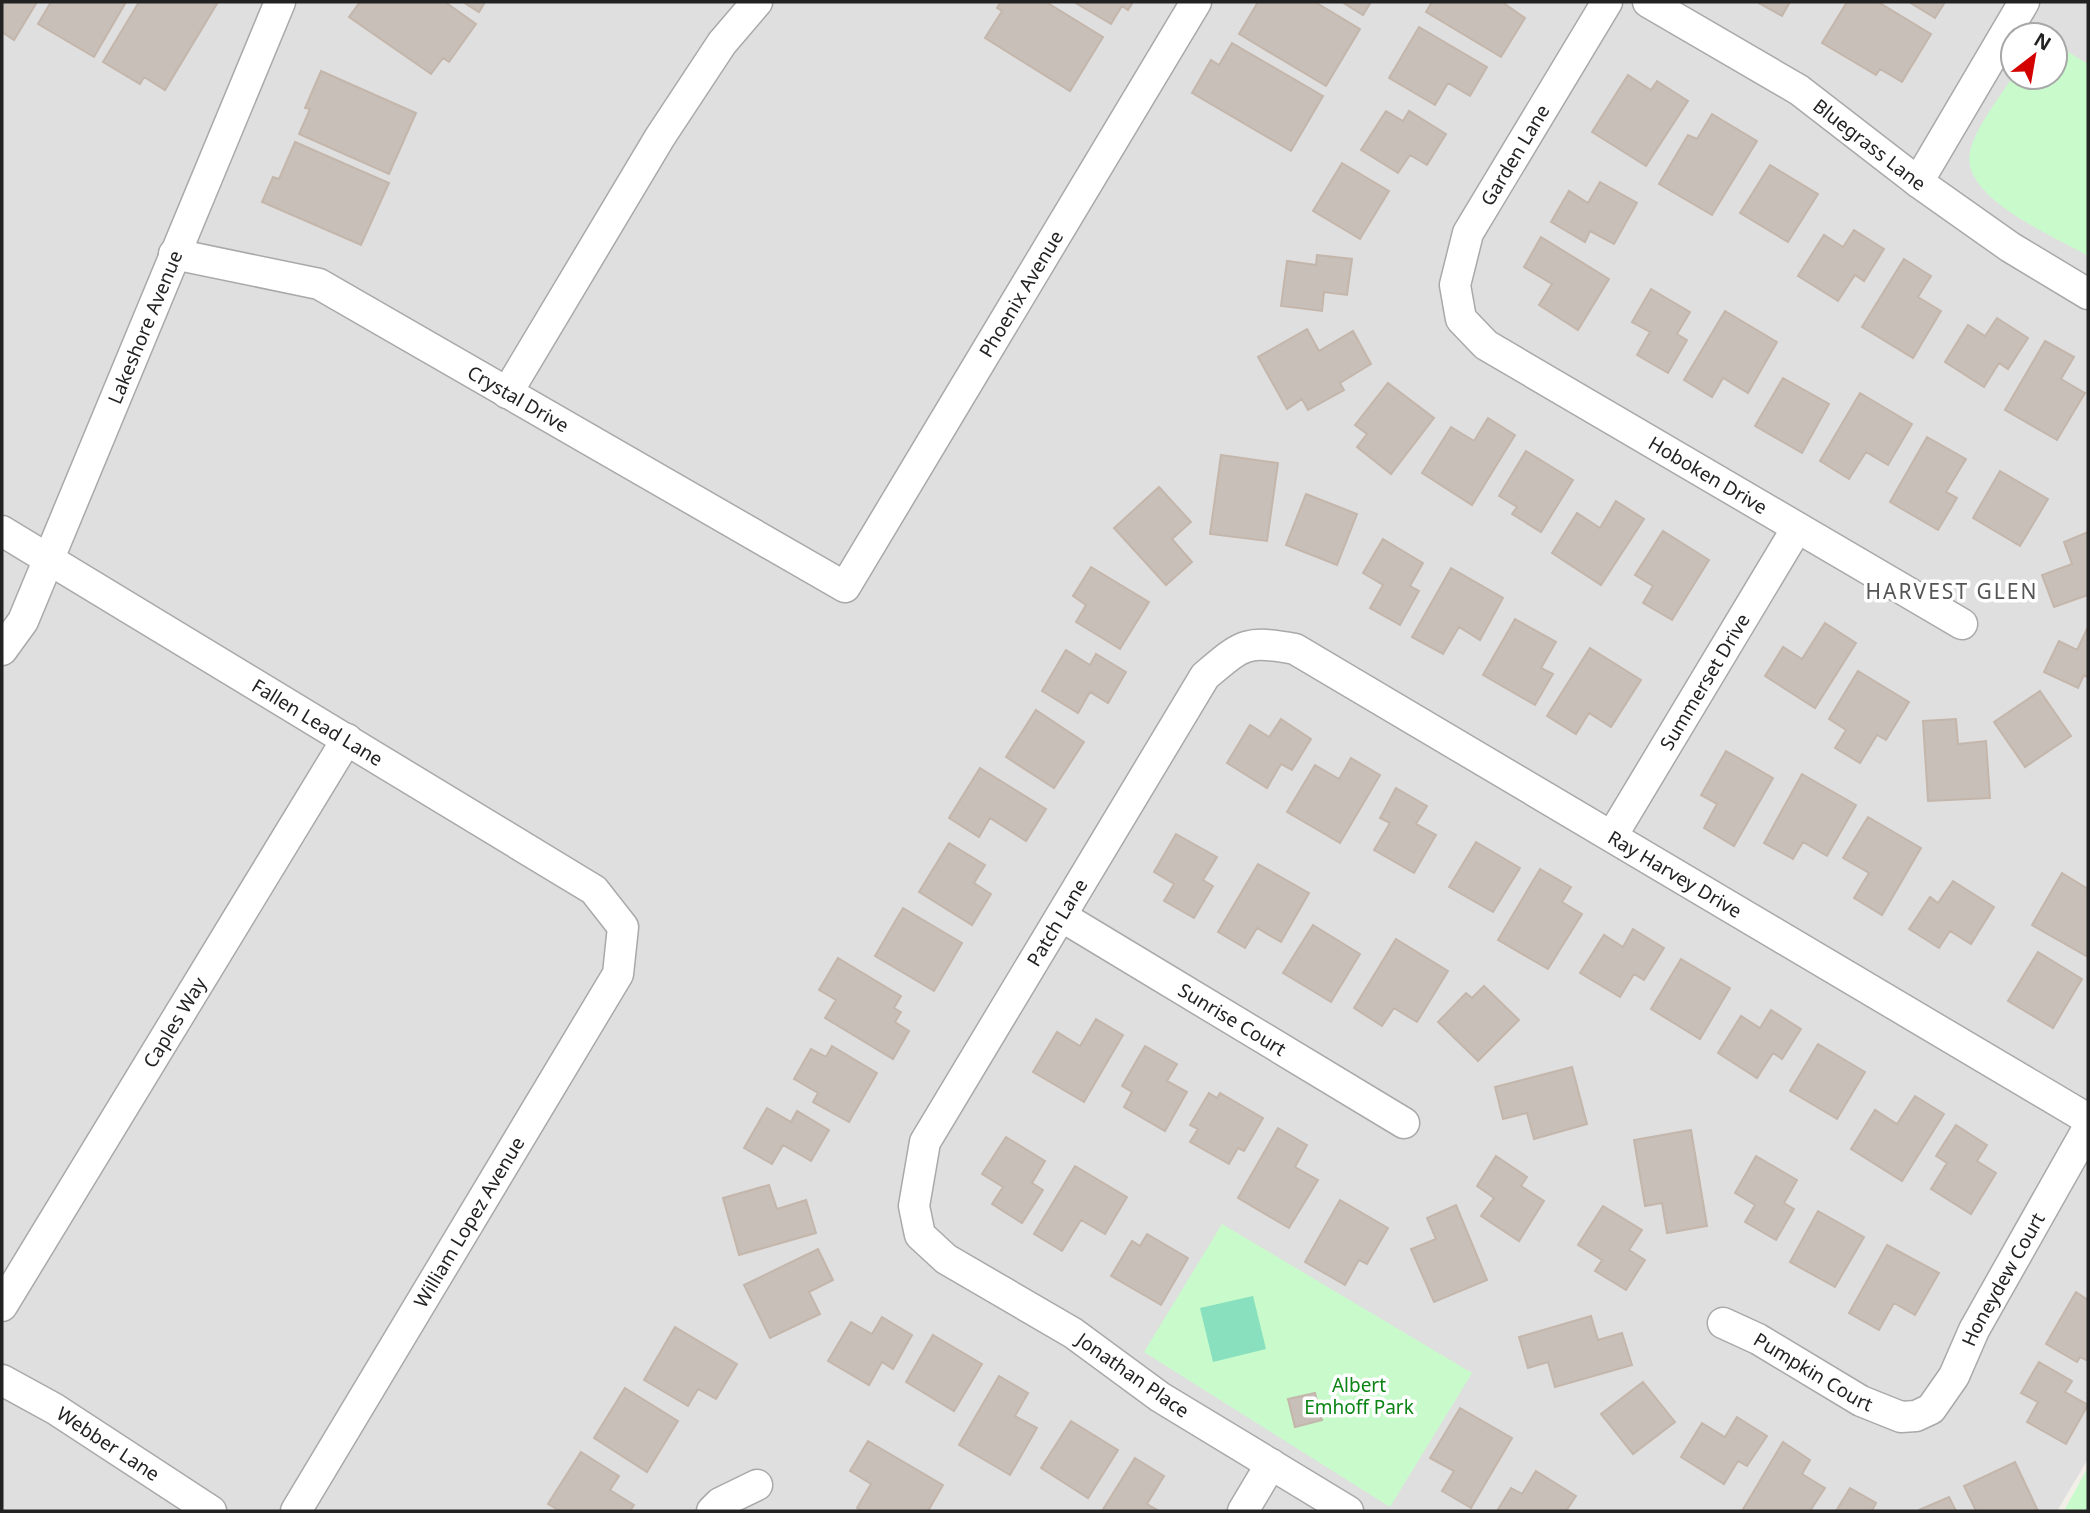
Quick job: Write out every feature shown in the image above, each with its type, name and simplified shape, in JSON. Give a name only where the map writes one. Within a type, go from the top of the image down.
[{"type":"street","name":"Lakeshore Avenue","points":[[2,650],[23,621],[280,2]]},
{"type":"street","points":[[508,393],[660,138],[722,43],[757,2]]},
{"type":"street","name":"Phoenix Avenue","points":[[845,587],[1196,2]]},
{"type":"street","name":"Garden Lane","points":[[1461,319],[1455,285],[1468,233],[1607,2]]},
{"type":"street","name":"Bluegrass Lane","points":[[1648,2],[1799,90],[1918,182],[2010,247],[2088,294]]},
{"type":"street","points":[[1918,182],[2024,2]]},
{"type":"street","name":"Crystal Drive","points":[[174,254],[319,284],[845,587]]},
{"type":"street","name":"Hoboken Drive","points":[[1461,319],[1486,345],[1962,624]]},
{"type":"street","name":"Summerset Drive","points":[[1612,836],[1797,528]]},
{"type":"street","name":"Fallen Lead Lane","points":[[2,531],[50,557],[594,890],[623,927]]},
{"type":"street","name":"Ray Harvey Drive","points":[[1257,642],[1295,649],[2088,1119]]},
{"type":"street","name":"Patch Lane","points":[[920,1235],[914,1206],[925,1142],[1205,676],[1231,654],[1257,642]]},
{"type":"street","name":"Caples Way","points":[[2,1306],[347,739]]},
{"type":"street","name":"Sunrise Court","points":[[1060,916],[1404,1124]]},
{"type":"street","name":"William Lopez Avenue","points":[[296,1511],[618,974],[623,927]]},
{"type":"street","name":"Honeydew Court","points":[[1904,1417],[1931,1409],[1954,1376],[1975,1331],[2088,1128]]},
{"type":"street","name":"Jonathan Place","points":[[920,1235],[946,1259],[1073,1333],[1160,1397],[1348,1511]]},
{"type":"street","name":"Pumpkin Court","points":[[1723,1322],[1758,1339],[1861,1401],[1904,1417]]},
{"type":"street","name":"Webber Lane","points":[[2,1380],[55,1409],[211,1511]]},
{"type":"street","points":[[1243,1511],[1271,1464]]},
{"type":"street","points":[[712,1511],[720,1503],[757,1485]]},
{"type":"shaded area","points":[[2,2],[2088,2],[2088,1459],[2057,1511],[2,1511]]},
{"type":"green space","points":[[2069,52],[2088,64],[2088,256],[2012,214],[1979,185],[1971,169],[1970,152],[1988,113],[2003,91],[2069,91]]},
{"type":"green space","name":"Albert Emhoff Park","points":[[1222,1224],[1472,1373],[1390,1507],[1144,1352]]},
{"type":"green space","points":[[1253,1296],[1266,1349],[1213,1362],[1200,1308]]},
{"type":"green space","points":[[2088,1467],[2088,1511],[2064,1511]]},
{"type":"building","points":[[2,2],[37,2],[14,40],[2,32]]},
{"type":"building","points":[[51,2],[126,2],[94,57],[38,24]]},
{"type":"building","points":[[139,2],[218,2],[165,90],[144,77],[140,84],[103,62]]},
{"type":"building","points":[[360,2],[445,2],[476,24],[449,62],[443,58],[431,74],[349,17]]},
{"type":"building","points":[[463,2],[485,2],[479,12]]},
{"type":"building","points":[[1001,2],[1046,2],[1103,37],[1070,91],[985,38],[1002,11],[997,8]]},
{"type":"building","points":[[1074,2],[1133,2],[1128,10],[1122,6],[1111,24]]},
{"type":"building","points":[[1258,2],[1315,2],[1360,29],[1326,86],[1239,34]]},
{"type":"building","points":[[1342,2],[1371,2],[1363,15]]},
{"type":"building","points":[[1432,2],[1502,2],[1525,18],[1501,57],[1426,12]]},
{"type":"building","points":[[1757,2],[1790,2],[1782,16]]},
{"type":"building","points":[[1847,2],[1878,2],[1931,34],[1902,82],[1880,69],[1876,75],[1822,43]]},
{"type":"building","points":[[1909,2],[1945,2],[1935,18]]},
{"type":"building","points":[[1419,27],[1487,67],[1470,96],[1448,83],[1435,105],[1389,78]]},
{"type":"building","points":[[1232,43],[1323,96],[1291,151],[1192,93],[1211,60],[1219,65]]},
{"type":"building","points":[[321,71],[416,113],[389,174],[299,134],[310,109],[305,108]]},
{"type":"building","points":[[1628,75],[1651,90],[1657,81],[1688,101],[1646,166],[1592,132]]},
{"type":"building","points":[[1386,111],[1403,121],[1409,111],[1446,134],[1427,165],[1410,155],[1398,173],[1361,150]]},
{"type":"building","points":[[1712,114],[1757,141],[1712,215],[1659,184],[1688,135],[1697,139]]},
{"type":"building","points":[[295,142],[389,183],[361,245],[262,202],[273,177],[279,179]]},
{"type":"building","points":[[1342,163],[1389,191],[1360,239],[1313,211]]},
{"type":"building","points":[[1770,165],[1818,194],[1788,242],[1740,213]]},
{"type":"building","points":[[1600,182],[1637,203],[1614,244],[1590,231],[1585,242],[1551,222],[1569,191],[1588,203]]},
{"type":"building","points":[[1854,230],[1884,249],[1864,281],[1855,275],[1838,301],[1798,276],[1824,235],[1843,247]]},
{"type":"building","points":[[1541,237],[1609,279],[1578,330],[1539,305],[1552,284],[1524,267]]},
{"type":"building","points":[[1317,255],[1352,259],[1347,295],[1324,292],[1322,311],[1281,306],[1287,261],[1316,265]]},
{"type":"building","points":[[1904,259],[1931,276],[1918,297],[1941,311],[1913,358],[1862,327]]},
{"type":"building","points":[[1651,289],[1690,312],[1677,334],[1687,340],[1668,373],[1637,355],[1650,332],[1632,322]]},
{"type":"building","points":[[1725,311],[1777,342],[1748,393],[1723,378],[1712,397],[1684,380]]},
{"type":"building","points":[[1997,318],[2028,338],[2008,369],[1999,363],[1984,387],[1945,362],[1968,325],[1985,336]]},
{"type":"building","points":[[1307,329],[1319,351],[1353,331],[1371,364],[1340,383],[1344,390],[1308,410],[1302,399],[1287,409],[1258,357]]},
{"type":"building","points":[[2045,341],[2074,357],[2061,379],[2085,393],[2057,440],[2005,410]]},
{"type":"building","points":[[1783,378],[1829,404],[1802,453],[1755,426]]},
{"type":"building","points":[[1388,383],[1434,418],[1391,474],[1357,447],[1367,434],[1355,425]]},
{"type":"building","points":[[1860,393],[1912,424],[1888,465],[1866,452],[1849,479],[1820,461]]},
{"type":"building","points":[[1488,418],[1515,435],[1472,505],[1422,473],[1451,427],[1474,441]]},
{"type":"building","points":[[1927,437],[1966,459],[1946,492],[1957,498],[1938,530],[1890,502]]},
{"type":"building","points":[[1526,451],[1573,480],[1541,532],[1512,514],[1517,507],[1499,496]]},
{"type":"building","points":[[1221,455],[1278,463],[1267,541],[1210,534]]},
{"type":"building","points":[[2000,471],[2048,499],[2020,546],[1973,518]]},
{"type":"building","points":[[1159,487],[1191,522],[1172,539],[1192,562],[1166,585],[1114,528]]},
{"type":"building","points":[[1306,494],[1357,514],[1337,565],[1286,545]]},
{"type":"building","points":[[1616,501],[1644,519],[1601,585],[1552,553],[1577,513],[1600,528]]},
{"type":"building","points":[[1663,531],[1709,560],[1672,620],[1643,603],[1653,586],[1635,575]]},
{"type":"building","points":[[2088,532],[2088,595],[2054,607],[2042,575],[2072,564],[2064,542]]},
{"type":"building","points":[[1383,539],[1423,563],[1410,586],[1419,591],[1400,625],[1370,608],[1383,585],[1363,573]]},
{"type":"building","points":[[1091,567],[1149,602],[1120,649],[1076,622],[1086,605],[1073,596]]},
{"type":"building","points":[[1451,568],[1503,598],[1480,640],[1459,627],[1443,654],[1412,637]]},
{"type":"building","points":[[1515,619],[1556,642],[1541,668],[1553,674],[1535,705],[1483,675]]},
{"type":"building","points":[[1825,623],[1856,643],[1815,708],[1765,676],[1783,647],[1802,659]]},
{"type":"building","points":[[2088,627],[2088,678],[2084,675],[2078,688],[2044,672],[2059,641],[2077,650]]},
{"type":"building","points":[[1590,648],[1641,680],[1611,727],[1589,713],[1576,734],[1547,716]]},
{"type":"building","points":[[1066,650],[1090,665],[1096,654],[1126,672],[1108,703],[1090,692],[1078,713],[1042,691]]},
{"type":"building","points":[[1858,671],[1909,702],[1886,740],[1877,735],[1860,763],[1835,748],[1846,730],[1829,719]]},
{"type":"building","points":[[2040,691],[2071,736],[2025,767],[1994,722]]},
{"type":"building","points":[[1036,710],[1084,742],[1054,788],[1006,757]]},
{"type":"building","points":[[1281,719],[1311,739],[1292,770],[1281,764],[1267,788],[1227,763],[1250,725],[1269,737]]},
{"type":"building","points":[[1956,719],[1958,744],[1986,741],[1990,798],[1928,801],[1923,721]]},
{"type":"building","points":[[1726,751],[1773,778],[1734,846],[1704,828],[1717,804],[1701,795]]},
{"type":"building","points":[[1351,758],[1380,775],[1340,843],[1287,812],[1315,765],[1339,779]]},
{"type":"building","points":[[980,768],[1046,809],[1026,841],[990,818],[979,837],[949,818]]},
{"type":"building","points":[[1802,774],[1856,805],[1827,856],[1803,842],[1793,859],[1764,843]]},
{"type":"building","points":[[1396,788],[1427,806],[1416,824],[1436,835],[1414,873],[1374,850],[1390,823],[1380,818]]},
{"type":"building","points":[[1868,817],[1921,848],[1882,915],[1854,898],[1869,873],[1843,858]]},
{"type":"building","points":[[1176,834],[1217,857],[1203,880],[1213,886],[1194,918],[1164,901],[1174,884],[1154,872]]},
{"type":"building","points":[[1476,842],[1520,868],[1493,912],[1449,887]]},
{"type":"building","points":[[949,843],[985,865],[974,883],[991,894],[972,925],[919,892]]},
{"type":"building","points":[[1258,864],[1309,893],[1281,942],[1257,928],[1245,948],[1218,932]]},
{"type":"building","points":[[1540,869],[1571,887],[1562,902],[1582,914],[1548,969],[1498,940]]},
{"type":"building","points":[[2062,873],[2088,889],[2088,957],[2032,925]]},
{"type":"building","points":[[1953,881],[1994,907],[1971,944],[1950,931],[1939,948],[1909,929],[1930,897],[1938,903]]},
{"type":"building","points":[[903,908],[962,943],[934,991],[875,956]]},
{"type":"building","points":[[1313,925],[1360,954],[1331,1002],[1283,973]]},
{"type":"building","points":[[1633,929],[1664,948],[1644,980],[1634,974],[1620,997],[1580,973],[1604,935],[1623,947]]},
{"type":"building","points":[[1396,939],[1448,971],[1417,1022],[1394,1008],[1382,1026],[1354,1008]]},
{"type":"building","points":[[2038,952],[2082,979],[2053,1028],[2008,1001]]},
{"type":"building","points":[[838,958],[901,996],[894,1008],[901,1012],[895,1022],[909,1031],[893,1059],[825,1018],[836,1000],[819,990]]},
{"type":"building","points":[[1681,959],[1730,988],[1700,1039],[1651,1009]]},
{"type":"building","points":[[1484,986],[1519,1020],[1478,1061],[1438,1022],[1466,993],[1472,998]]},
{"type":"building","points":[[1771,1010],[1801,1029],[1782,1059],[1773,1053],[1757,1078],[1718,1053],[1741,1016],[1760,1028]]},
{"type":"building","points":[[1096,1019],[1123,1035],[1084,1102],[1033,1072],[1057,1032],[1080,1046]]},
{"type":"building","points":[[1818,1044],[1865,1072],[1837,1119],[1790,1091]]},
{"type":"building","points":[[832,1046],[877,1073],[849,1122],[813,1102],[818,1093],[794,1079],[811,1049],[826,1057]]},
{"type":"building","points":[[1145,1046],[1177,1064],[1167,1081],[1187,1092],[1165,1131],[1124,1107],[1132,1092],[1122,1086]]},
{"type":"building","points":[[1572,1067],[1587,1124],[1534,1139],[1527,1113],[1503,1119],[1495,1087]]},
{"type":"building","points":[[1209,1093],[1217,1098],[1220,1093],[1263,1118],[1244,1151],[1238,1148],[1229,1164],[1190,1142],[1198,1129],[1190,1125]]},
{"type":"building","points":[[1915,1096],[1944,1114],[1902,1181],[1851,1149],[1875,1110],[1897,1124]]},
{"type":"building","points":[[767,1108],[791,1122],[797,1111],[829,1130],[811,1161],[783,1145],[772,1164],[744,1148]]},
{"type":"building","points":[[1956,1125],[1987,1145],[1977,1161],[1996,1173],[1971,1214],[1931,1189],[1947,1163],[1936,1156]]},
{"type":"building","points":[[1278,1128],[1307,1145],[1295,1167],[1318,1180],[1289,1228],[1238,1198]]},
{"type":"building","points":[[1691,1130],[1707,1226],[1667,1233],[1662,1203],[1645,1206],[1634,1140]]},
{"type":"building","points":[[1006,1137],[1045,1161],[1032,1183],[1043,1190],[1022,1223],[992,1204],[1003,1187],[982,1174]]},
{"type":"building","points":[[1496,1156],[1527,1177],[1521,1186],[1544,1201],[1519,1241],[1481,1216],[1494,1198],[1477,1186]]},
{"type":"building","points":[[1756,1156],[1797,1180],[1784,1203],[1794,1209],[1776,1240],[1745,1222],[1755,1205],[1735,1193]]},
{"type":"building","points":[[1075,1166],[1127,1197],[1105,1234],[1081,1220],[1062,1251],[1034,1234]]},
{"type":"building","points":[[769,1185],[777,1209],[806,1200],[816,1233],[739,1255],[723,1198]]},
{"type":"building","points":[[1340,1200],[1388,1228],[1367,1264],[1359,1260],[1345,1285],[1305,1262]]},
{"type":"building","points":[[1456,1205],[1487,1280],[1434,1302],[1411,1249],[1436,1239],[1427,1218]]},
{"type":"building","points":[[1603,1206],[1642,1230],[1629,1250],[1645,1260],[1626,1290],[1595,1271],[1602,1260],[1578,1245]]},
{"type":"building","points":[[1818,1211],[1864,1237],[1835,1287],[1790,1262]]},
{"type":"building","points":[[1147,1234],[1188,1258],[1161,1305],[1111,1276],[1132,1241],[1140,1246]]},
{"type":"building","points":[[1887,1245],[1939,1273],[1915,1315],[1894,1303],[1879,1330],[1849,1313]]},
{"type":"building","points":[[818,1249],[833,1280],[809,1292],[820,1314],[770,1338],[744,1285]]},
{"type":"building","points":[[2076,1292],[2088,1300],[2088,1361],[2080,1357],[2077,1362],[2046,1344]]},
{"type":"building","points":[[1591,1316],[1598,1340],[1622,1333],[1632,1365],[1555,1387],[1548,1362],[1528,1368],[1519,1337]]},
{"type":"building","points":[[882,1317],[912,1335],[893,1369],[882,1362],[869,1385],[828,1361],[851,1322],[872,1334]]},
{"type":"building","points":[[675,1327],[737,1364],[716,1399],[698,1389],[688,1406],[644,1380]]},
{"type":"building","points":[[933,1335],[982,1364],[954,1411],[906,1382]]},
{"type":"building","points":[[2039,1362],[2072,1381],[2065,1392],[2088,1405],[2066,1444],[2027,1422],[2038,1402],[2021,1393]]},
{"type":"building","points":[[999,1376],[1028,1393],[1015,1416],[1037,1428],[1010,1475],[959,1445]]},
{"type":"building","points":[[1643,1382],[1675,1422],[1633,1454],[1601,1414]]},
{"type":"building","points":[[625,1388],[678,1421],[647,1472],[594,1438]]},
{"type":"building","points":[[1315,1393],[1322,1420],[1295,1427],[1288,1399]]},
{"type":"building","points":[[1460,1408],[1512,1438],[1471,1508],[1442,1491],[1454,1471],[1430,1458]]},
{"type":"building","points":[[1737,1417],[1767,1436],[1747,1466],[1738,1461],[1724,1484],[1681,1457],[1702,1423],[1725,1437]]},
{"type":"building","points":[[1071,1421],[1118,1450],[1088,1498],[1041,1468]]},
{"type":"building","points":[[868,1441],[943,1485],[928,1511],[862,1511],[857,1508],[871,1484],[850,1471]]},
{"type":"building","points":[[1783,1442],[1810,1460],[1802,1474],[1825,1488],[1810,1511],[1742,1511]]},
{"type":"building","points":[[581,1452],[619,1476],[610,1490],[634,1505],[630,1511],[560,1511],[548,1504]]},
{"type":"building","points":[[1135,1458],[1164,1476],[1147,1504],[1159,1511],[1102,1511]]},
{"type":"building","points":[[2015,1462],[2038,1511],[1976,1511],[1964,1486]]},
{"type":"building","points":[[1536,1471],[1576,1496],[1566,1511],[1497,1511],[1511,1488],[1522,1494]]},
{"type":"building","points":[[1850,1488],[1876,1503],[1872,1511],[1836,1511]]},
{"type":"building","points":[[1949,1497],[1956,1511],[1919,1511],[1919,1510]]},
{"type":"district","name":"HARVEST GLEN","points":[[1952,592]]}]
